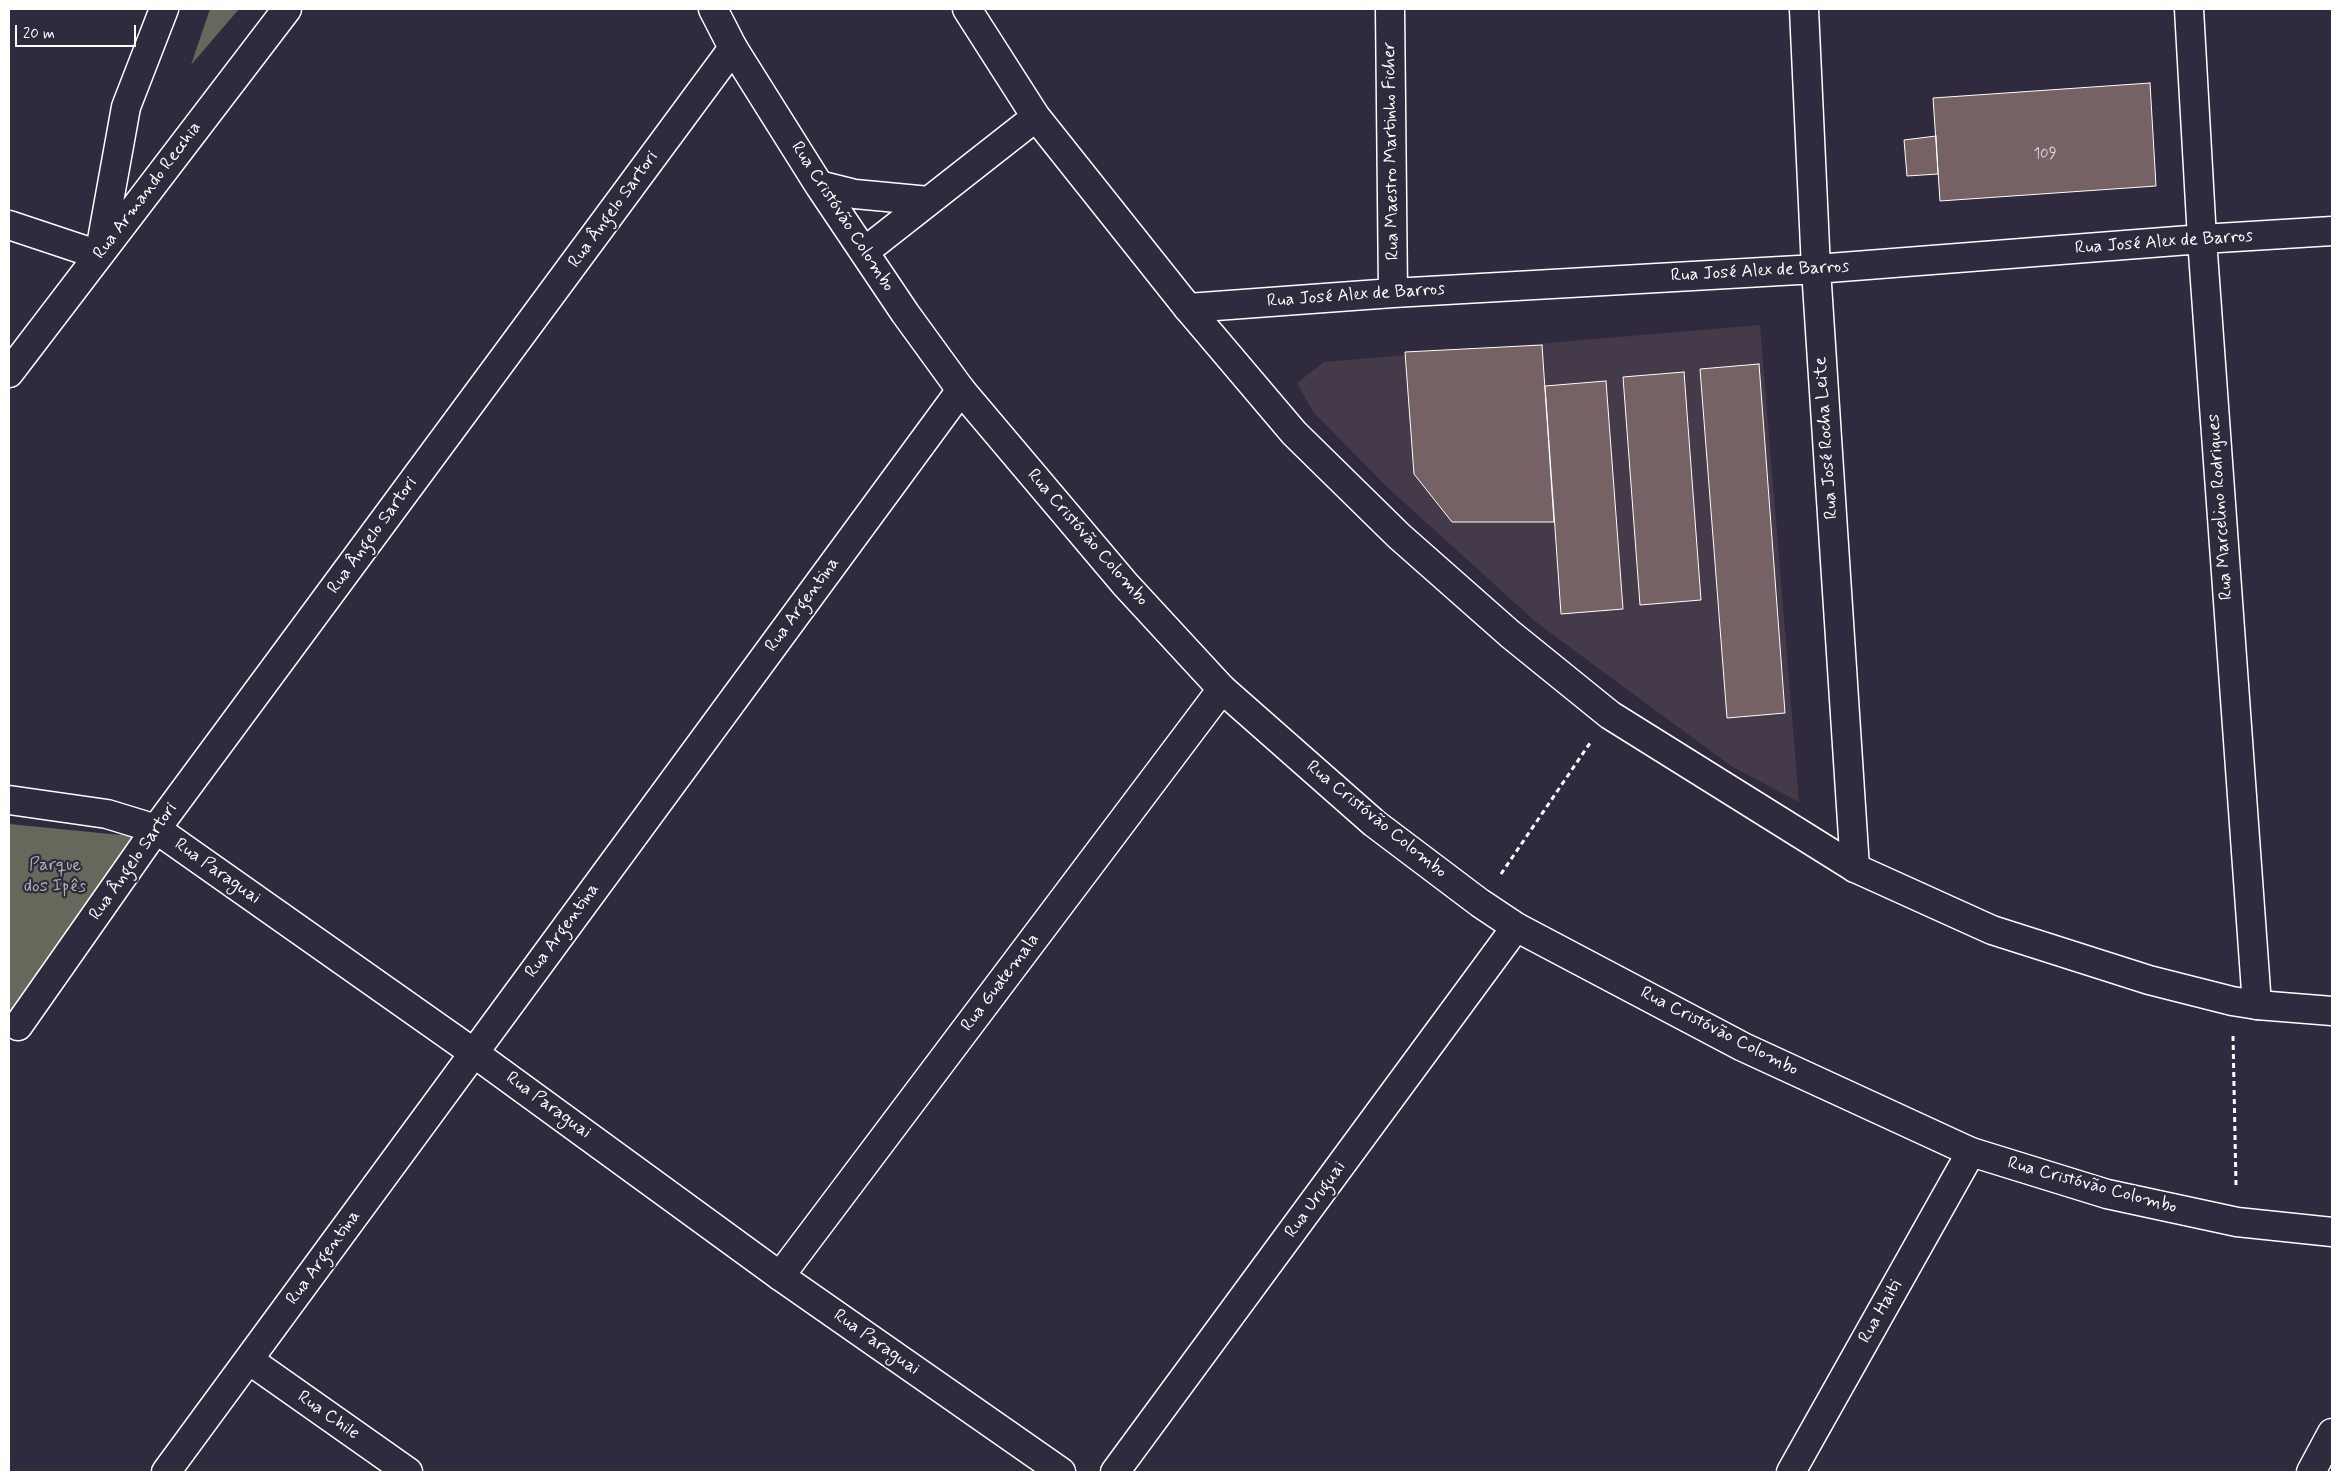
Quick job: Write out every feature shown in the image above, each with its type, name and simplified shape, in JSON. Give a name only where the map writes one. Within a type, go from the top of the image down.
[{"type":"street","points":[[9,225],[99,255],[126,107],[164,9]]},
{"type":"street","name":"Rua Armando Recchia","points":[[9,373],[287,9]]},
{"type":"street","name":"Rua Cristóvão Colombo","points":[[713,9],[734,48],[819,185],[961,390],[1125,584],[1222,689],[1374,823],[1516,928],[1743,1047],[1971,1152],[2107,1194],[2237,1222],[2332,1232]]},
{"type":"street","points":[[967,9],[1036,117],[1188,308],[1294,433],[1399,536],[1510,634],[1610,715],[1855,868],[1992,930],[2149,980],[2245,1003],[2332,1010]]},
{"type":"street","name":"Rua Maestro Martinho Ficher","points":[[1390,9],[1393,293]]},
{"type":"street","name":"Rua José Rocha Leite","points":[[1804,9],[1816,270],[1855,868]]},
{"type":"street","name":"Rua Marcelino Rodrigues","points":[[2188,9],[2245,1003]]},
{"type":"street","name":"Rua Ângelo Sartori","points":[[18,1026],[156,829],[734,48]]},
{"type":"street","points":[[864,252],[1036,117]]},
{"type":"street","points":[[819,185],[854,194],[929,201]]},
{"type":"street","name":"Rua José Alex de Barros","points":[[1188,308],[1393,293],[1816,270],[2202,239],[2332,231]]},
{"type":"street","name":"Rua Argentina","points":[[166,1472],[961,390]]},
{"type":"street","name":"Rua Guatemala","points":[[780,1276],[1222,689]]},
{"type":"street","name":"Rua Paraguai","points":[[9,800],[107,814],[156,829],[474,1052],[780,1276],[1060,1472]]},
{"type":"street","name":"Rua Uruguai","points":[[1115,1472],[1516,928]]},
{"type":"street","name":"Rua Haiti","points":[[1791,1472],[1971,1152]]},
{"type":"street","name":"Rua Chile","points":[[249,1360],[408,1472]]},
{"type":"street","points":[[2311,1472],[2332,1433]]},
{"type":"path","points":[[1480,903],[1610,715]]},
{"type":"path","points":[[2237,1222],[2245,1003]]},
{"type":"shaded area","points":[[1760,325],[1799,802],[1731,766],[1537,623],[1387,487],[1313,412],[1297,383],[1324,362]]},
{"type":"green space","points":[[210,9],[239,9],[191,65]]},
{"type":"green space","name":"Parque dos Ipês","points":[[9,824],[141,837],[9,1034]]},
{"type":"building","points":[[2150,83],[2156,186],[1940,201],[1933,98]]},
{"type":"building","points":[[1936,136],[1938,174],[1907,176],[1904,140]]},
{"type":"building","points":[[1542,345],[1554,522],[1452,522],[1414,474],[1405,352]]},
{"type":"building","points":[[1759,364],[1785,713],[1727,718],[1700,369]]},
{"type":"building","points":[[1684,372],[1701,600],[1640,605],[1623,377]]},
{"type":"building","points":[[1606,381],[1623,609],[1561,614],[1545,386]]}]
